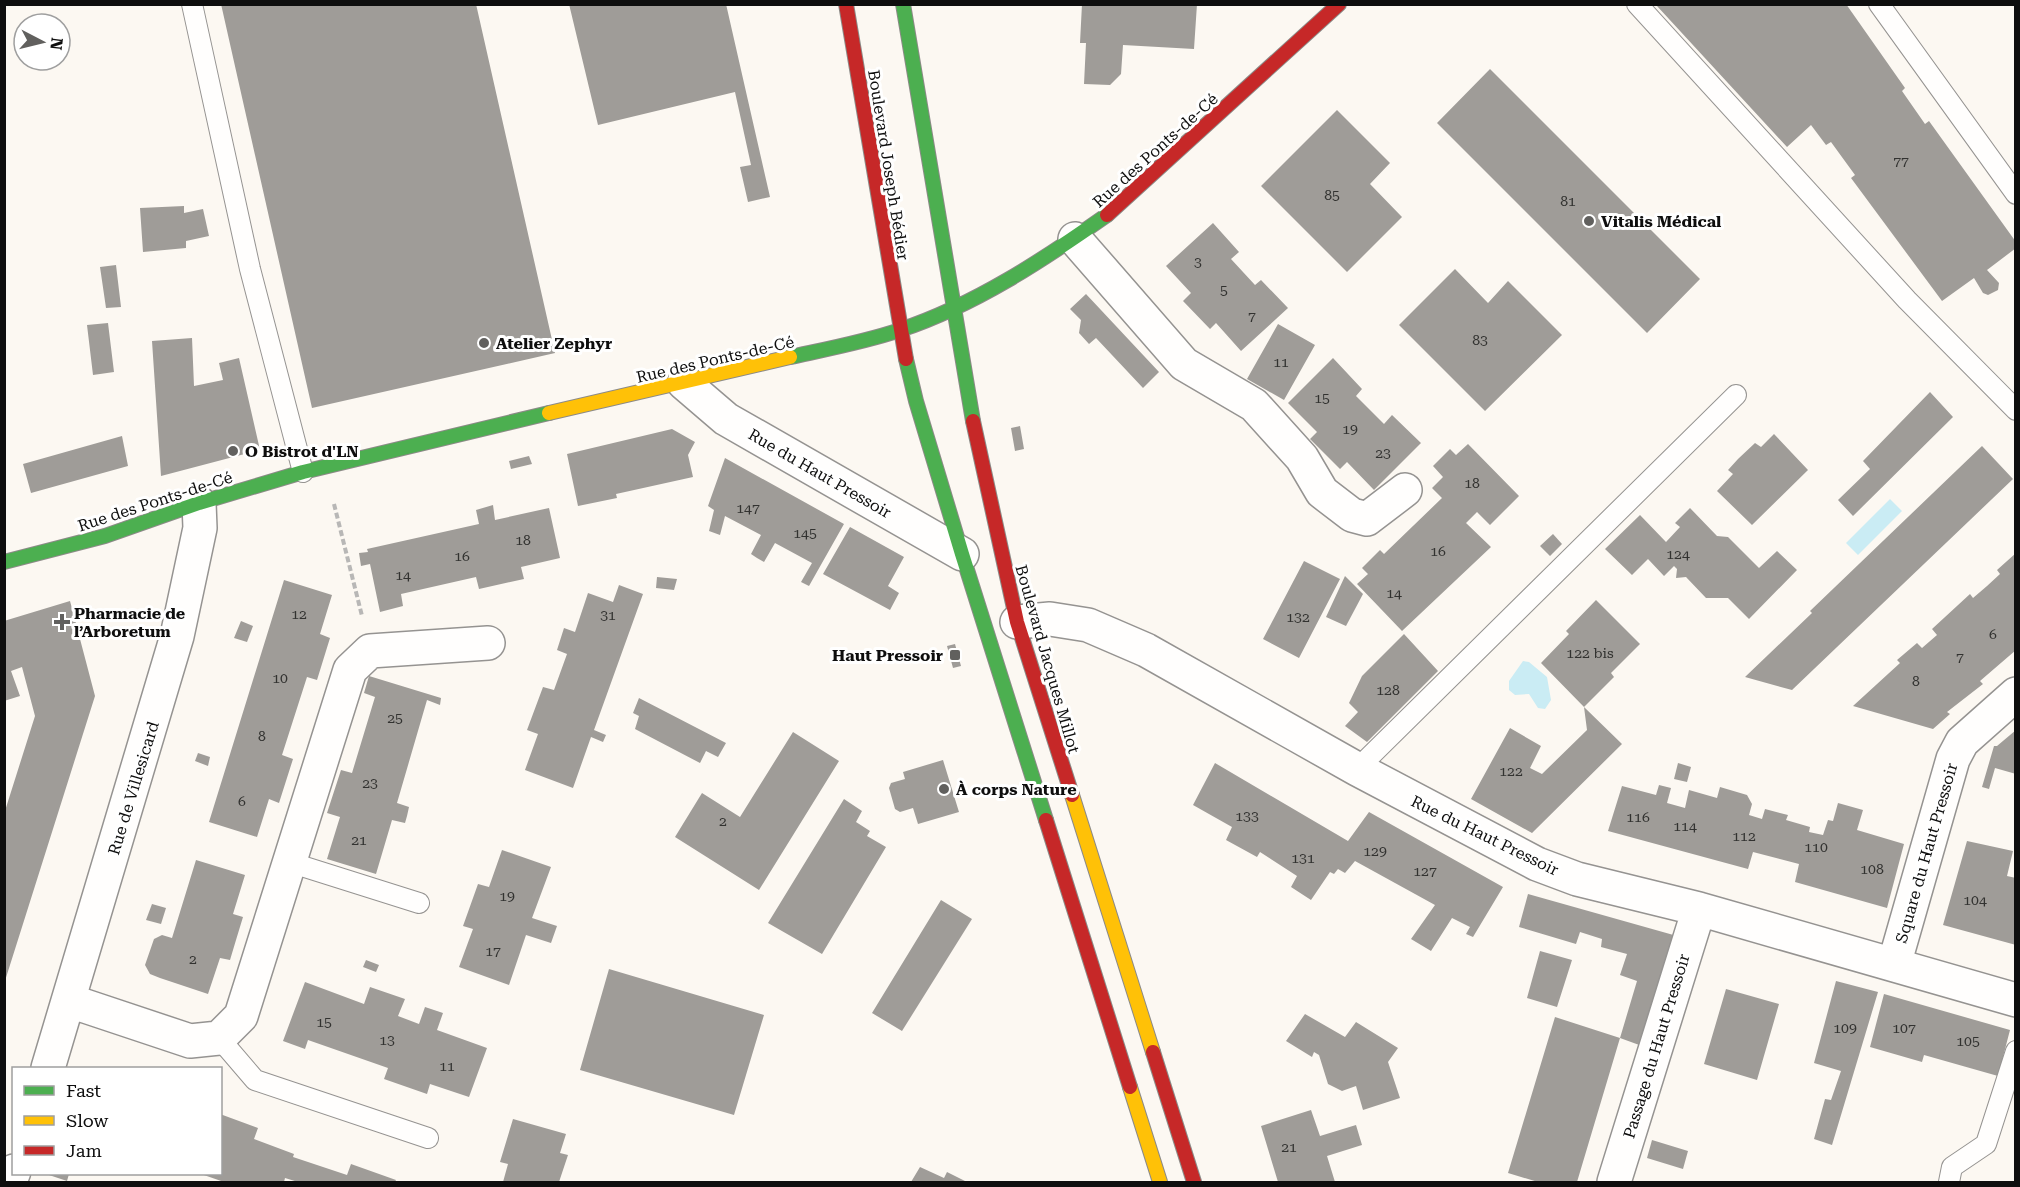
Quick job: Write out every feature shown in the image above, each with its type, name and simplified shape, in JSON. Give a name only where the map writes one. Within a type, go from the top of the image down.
[{"type":"main road","name":"Boulevard Joseph Bédier","points":[[846,4],[900,330]]},
{"type":"main road","points":[[903,4],[951,310]]},
{"type":"main road","name":"Rue des Ponts-de-Cé","points":[[4,562],[105,536],[199,503],[303,472],[900,330],[951,310],[1000,285],[1075,239],[1115,210],[1339,4]]},
{"type":"main road","name":"Boulevard Jacques Millot","points":[[951,310],[995,531],[1017,622],[1194,1182]]},
{"type":"main road","points":[[900,330],[916,400],[962,554],[1160,1182]]},
{"type":"street","points":[[1075,239],[1184,364],[1254,405],[1302,458],[1322,492],[1352,515],[1366,519],[1405,490]]},
{"type":"street","name":"Rue du Haut Pressoir","points":[[684,383],[726,419],[962,554]]},
{"type":"street","name":"Rue de Villesicard","points":[[48,1067],[177,636],[200,528],[199,503]]},
{"type":"street","name":"Rue du Haut Pressoir","points":[[1017,622],[1050,619],[1088,625],[1146,650],[1357,769],[1537,864],[1577,879],[1699,909],[2016,1000]]},
{"type":"street","points":[[70,1000],[190,1041],[219,1038],[241,1016],[350,670],[370,651],[488,643]]},
{"type":"street","name":"Square du Haut Pressoir","points":[[1894,965],[1953,759],[1962,742],[2016,694]]},
{"type":"street","name":"Passage du Haut Pressoir","points":[[1614,1182],[1699,909]]},
{"type":"lane","points":[[192,4],[250,269],[303,472]]},
{"type":"lane","points":[[1637,4],[1907,300],[2016,410]]},
{"type":"lane","points":[[1879,4],[2016,194]]},
{"type":"lane","points":[[1357,769],[1736,395]]},
{"type":"lane","points":[[289,862],[419,903]]},
{"type":"lane","points":[[219,1038],[255,1080],[428,1138]]},
{"type":"lane","points":[[1949,1182],[1952,1167],[1986,1144],[2016,1050]]},
{"type":"path","points":[[333,500],[364,625]]},
{"type":"water","points":[[1890,499],[1902,511],[1858,555],[1846,543]]},
{"type":"water","points":[[1523,661],[1529,662],[1547,677],[1551,700],[1545,709],[1538,708],[1529,694],[1515,695],[1509,690],[1509,681]]},
{"type":"building","points":[[221,4],[476,4],[555,353],[312,408]]},
{"type":"building","points":[[569,4],[726,4],[770,197],[748,202],[740,167],[751,165],[735,92],[598,125]]},
{"type":"building","points":[[1082,4],[1197,4],[1194,49],[1123,45],[1121,74],[1110,85],[1084,84],[1086,43],[1080,43]]},
{"type":"building","points":[[1658,4],[1846,4],[1905,88],[1902,91],[1925,124],[1929,121],[2016,242],[2016,248],[1987,270],[1999,283],[1998,290],[1988,295],[1983,293],[1974,278],[1942,301],[1851,178],[1855,175],[1831,142],[1826,145],[1811,125],[1787,147],[1657,6]]},
{"type":"building","points":[[1490,69],[1700,279],[1647,333],[1437,123]]},
{"type":"building","points":[[1337,110],[1390,163],[1370,184],[1402,217],[1347,272],[1261,186]]},
{"type":"building","points":[[184,206],[184,213],[203,209],[209,236],[186,241],[186,248],[143,252],[140,208]]},
{"type":"building","points":[[1213,223],[1239,252],[1231,259],[1255,285],[1261,280],[1288,308],[1241,351],[1216,323],[1210,329],[1183,301],[1191,293],[1166,266]]},
{"type":"building","points":[[116,265],[121,307],[106,308],[100,267]]},
{"type":"building","points":[[1455,269],[1488,303],[1508,281],[1562,335],[1485,411],[1399,325]]},
{"type":"building","points":[[1086,294],[1159,372],[1143,388],[1096,338],[1089,344],[1079,333],[1081,320],[1070,309]]},
{"type":"building","points":[[108,323],[114,372],[93,375],[87,325]]},
{"type":"building","points":[[1278,324],[1315,345],[1284,400],[1247,379]]},
{"type":"building","points":[[192,338],[194,386],[223,380],[219,363],[239,358],[260,450],[161,476],[152,341]]},
{"type":"building","points":[[1333,358],[1362,389],[1356,396],[1384,424],[1392,415],[1421,443],[1374,490],[1347,462],[1340,469],[1310,439],[1317,432],[1288,403]]},
{"type":"building","points":[[1930,392],[1953,417],[1853,516],[1838,500],[1870,469],[1863,461]]},
{"type":"building","points":[[1020,426],[1024,449],[1015,451],[1011,428]]},
{"type":"building","points":[[672,429],[695,442],[688,455],[693,477],[616,494],[617,498],[578,506],[567,454]]},
{"type":"building","points":[[1774,434],[1808,470],[1752,525],[1717,491],[1733,474],[1728,470],[1738,459],[1755,443],[1761,447]]},
{"type":"building","points":[[122,436],[128,466],[31,493],[23,464]]},
{"type":"building","points":[[1468,444],[1519,496],[1490,525],[1477,512],[1466,523],[1491,547],[1402,631],[1357,584],[1368,574],[1362,568],[1380,550],[1384,554],[1442,498],[1432,488],[1443,477],[1433,466],[1450,449],[1456,455]]},
{"type":"building","points":[[1982,446],[2013,479],[1792,690],[1745,677],[1812,613],[1810,611]]},
{"type":"building","points":[[529,456],[532,464],[511,469],[509,461]]},
{"type":"building","points":[[725,458],[844,524],[809,586],[801,582],[812,563],[775,543],[764,562],[751,554],[761,535],[725,516],[720,535],[709,531],[714,510],[708,506]]},
{"type":"building","points":[[493,505],[495,520],[549,508],[560,558],[521,567],[524,579],[479,589],[476,577],[401,594],[403,606],[380,612],[370,564],[361,566],[359,553],[368,552],[367,549],[479,524],[476,510]]},
{"type":"building","points":[[1690,508],[1717,536],[1728,537],[1759,568],[1777,551],[1797,570],[1749,619],[1728,598],[1706,598],[1686,577],[1676,578],[1677,569],[1674,566],[1664,576],[1648,559],[1632,575],[1605,549],[1640,515],[1666,542],[1680,527],[1675,523]]},
{"type":"building","points":[[850,527],[904,557],[888,586],[899,593],[890,610],[823,574]]},
{"type":"building","points":[[1553,534],[1562,544],[1550,556],[1540,546]]},
{"type":"building","points":[[2016,553],[2016,650],[1980,681],[1983,684],[1947,712],[1950,714],[1933,729],[1853,706],[1900,663],[1897,660],[1917,643],[1922,648],[1937,635],[1932,629],[1970,594],[1973,598],[1987,586],[2000,574],[1997,570]]},
{"type":"building","points":[[1304,561],[1340,579],[1299,658],[1263,639]]},
{"type":"building","points":[[1345,576],[1363,594],[1346,626],[1326,617]]},
{"type":"building","points":[[657,577],[677,579],[674,590],[656,588]]},
{"type":"building","points":[[284,580],[332,595],[320,634],[330,638],[317,680],[307,677],[282,755],[293,759],[279,803],[269,799],[257,837],[209,822]]},
{"type":"building","points":[[619,585],[643,594],[594,730],[606,735],[603,742],[591,737],[573,788],[525,770],[538,734],[527,730],[543,687],[554,690],[567,654],[557,650],[564,628],[575,632],[588,593],[613,602]]},
{"type":"building","points":[[1596,600],[1640,644],[1611,673],[1614,677],[1584,707],[1541,663],[1569,634],[1566,631]]},
{"type":"building","points":[[70,601],[95,696],[4,984],[4,814],[35,716],[22,667],[11,671],[20,696],[4,701],[4,621]]},
{"type":"building","points":[[241,621],[253,626],[247,642],[234,638]]},
{"type":"building","points":[[1404,634],[1438,671],[1367,742],[1345,726],[1358,712],[1349,703],[1362,676]]},
{"type":"building","points":[[955,644],[961,666],[953,668],[947,646]]},
{"type":"building","points":[[369,676],[441,698],[440,705],[427,700],[397,803],[409,807],[405,823],[392,820],[376,874],[327,859],[340,817],[327,813],[341,770],[352,773],[375,697],[364,693]]},
{"type":"building","points":[[639,698],[726,743],[718,757],[706,751],[700,763],[635,729],[639,716],[633,713]]},
{"type":"building","points":[[1584,707],[1622,744],[1532,833],[1471,799],[1510,728],[1541,746],[1530,768],[1542,774],[1587,730]]},
{"type":"building","points":[[2016,730],[2016,774],[1995,768],[1989,789],[1982,787],[1994,746]]},
{"type":"building","points":[[793,732],[839,761],[759,890],[675,837],[702,793],[740,817]]},
{"type":"building","points":[[198,753],[210,757],[208,766],[195,761]]},
{"type":"building","points":[[943,760],[959,812],[918,824],[913,808],[900,812],[895,809],[889,788],[891,783],[905,779],[903,772]]},
{"type":"building","points":[[1215,763],[1348,841],[1369,812],[1503,887],[1473,937],[1466,934],[1470,927],[1452,918],[1431,951],[1411,939],[1435,905],[1355,861],[1345,873],[1338,869],[1334,874],[1330,872],[1311,900],[1291,887],[1297,876],[1260,852],[1257,857],[1226,840],[1232,827],[1193,805]]},
{"type":"building","points":[[1678,763],[1691,767],[1687,782],[1674,779]]},
{"type":"building","points":[[1659,785],[1671,788],[1667,803],[1685,808],[1689,790],[1717,798],[1720,787],[1747,795],[1752,804],[1749,815],[1762,819],[1765,809],[1788,815],[1786,820],[1810,827],[1809,832],[1823,835],[1828,820],[1833,821],[1838,803],[1863,810],[1857,830],[1904,844],[1887,908],[1795,882],[1799,864],[1753,852],[1748,869],[1608,831],[1622,786],[1656,795]]},
{"type":"building","points":[[844,799],[862,811],[856,822],[870,831],[867,836],[886,847],[822,954],[768,923]]},
{"type":"building","points":[[1967,841],[2013,851],[2007,876],[2016,878],[2016,945],[1943,925]]},
{"type":"building","points":[[502,850],[551,867],[532,918],[557,926],[551,943],[526,935],[509,985],[459,967],[473,929],[463,926],[478,884],[489,887]]},
{"type":"building","points":[[196,860],[245,875],[233,914],[243,917],[230,960],[220,958],[208,994],[150,974],[145,965],[154,939],[162,935],[172,938]]},
{"type":"building","points":[[1528,894],[1677,936],[1642,1046],[1620,1038],[1637,981],[1620,975],[1627,954],[1601,947],[1602,939],[1580,932],[1576,944],[1519,927]]},
{"type":"building","points":[[941,900],[972,919],[902,1031],[872,1013]]},
{"type":"building","points":[[152,904],[166,908],[161,924],[146,920]]},
{"type":"building","points":[[1540,951],[1572,960],[1557,1007],[1527,998]]},
{"type":"building","points":[[366,960],[379,965],[376,972],[363,967]]},
{"type":"building","points":[[609,969],[764,1015],[734,1115],[580,1070]]},
{"type":"building","points":[[1836,981],[1878,992],[1832,1145],[1814,1139],[1825,1099],[1831,1100],[1841,1071],[1814,1063]]},
{"type":"building","points":[[305,982],[364,1004],[370,987],[405,999],[398,1016],[419,1024],[425,1007],[443,1013],[437,1030],[487,1048],[469,1097],[430,1084],[427,1094],[384,1079],[388,1068],[308,1040],[305,1049],[283,1041]]},
{"type":"building","points":[[1726,989],[1779,1004],[1757,1080],[1704,1064]]},
{"type":"building","points":[[1884,994],[2010,1030],[1998,1076],[1924,1055],[1922,1062],[1870,1047]]},
{"type":"building","points":[[1305,1014],[1345,1037],[1356,1022],[1398,1048],[1388,1062],[1400,1098],[1363,1110],[1356,1086],[1342,1091],[1328,1084],[1319,1055],[1314,1052],[1312,1057],[1286,1041]]},
{"type":"building","points":[[1555,1017],[1620,1038],[1577,1182],[1538,1182],[1508,1173]]},
{"type":"building","points":[[1311,1110],[1320,1136],[1356,1125],[1362,1145],[1327,1156],[1335,1182],[1278,1182],[1261,1126]]},
{"type":"building","points":[[222,1115],[258,1128],[254,1139],[294,1154],[293,1157],[347,1175],[351,1164],[396,1180],[395,1182],[298,1182],[285,1178],[284,1182],[224,1182],[204,1175],[222,1175]]},
{"type":"building","points":[[513,1119],[566,1134],[560,1153],[568,1155],[559,1182],[503,1182],[508,1164],[500,1162]]},
{"type":"building","points":[[1652,1140],[1688,1151],[1683,1169],[1647,1158]]},
{"type":"building","points":[[920,1167],[944,1178],[947,1172],[967,1182],[911,1182]]},
{"type":"building","points":[[49,1175],[69,1175],[67,1181]]},
{"type":"traffic: fast","points":[[903,4],[973,421]]},
{"type":"traffic: fast","points":[[790,357],[887,334],[955,308],[1033,265],[1107,215]]},
{"type":"traffic: fast","points":[[906,359],[916,401],[962,554],[1046,820]]},
{"type":"traffic: fast","points":[[4,562],[105,536],[199,503],[303,472],[549,413]]},
{"type":"traffic: slow","points":[[549,413],[790,357]]},
{"type":"traffic: slow","points":[[1072,795],[1153,1052]]},
{"type":"traffic: slow","points":[[1130,1087],[1160,1182]]},
{"type":"traffic: jam","points":[[846,4],[906,359]]},
{"type":"traffic: jam","points":[[1107,215],[1339,4]]},
{"type":"traffic: jam","points":[[973,421],[1017,622],[1072,795]]},
{"type":"traffic: jam","points":[[1046,820],[1130,1087]]},
{"type":"traffic: jam","points":[[1153,1052],[1194,1182]]},
{"type":"place","name":"Vitalis Médical","points":[[1589,221]]},
{"type":"place","name":"Atelier Zephyr","points":[[484,343]]},
{"type":"place","name":"O Bistrot d'LN","points":[[233,451]]},
{"type":"place","name":"Pharmacie de l’Arboretum","points":[[62,622]]},
{"type":"place","name":"Haut Pressoir","points":[[955,655]]},
{"type":"place","name":"À corps Nature","points":[[944,789]]}]
